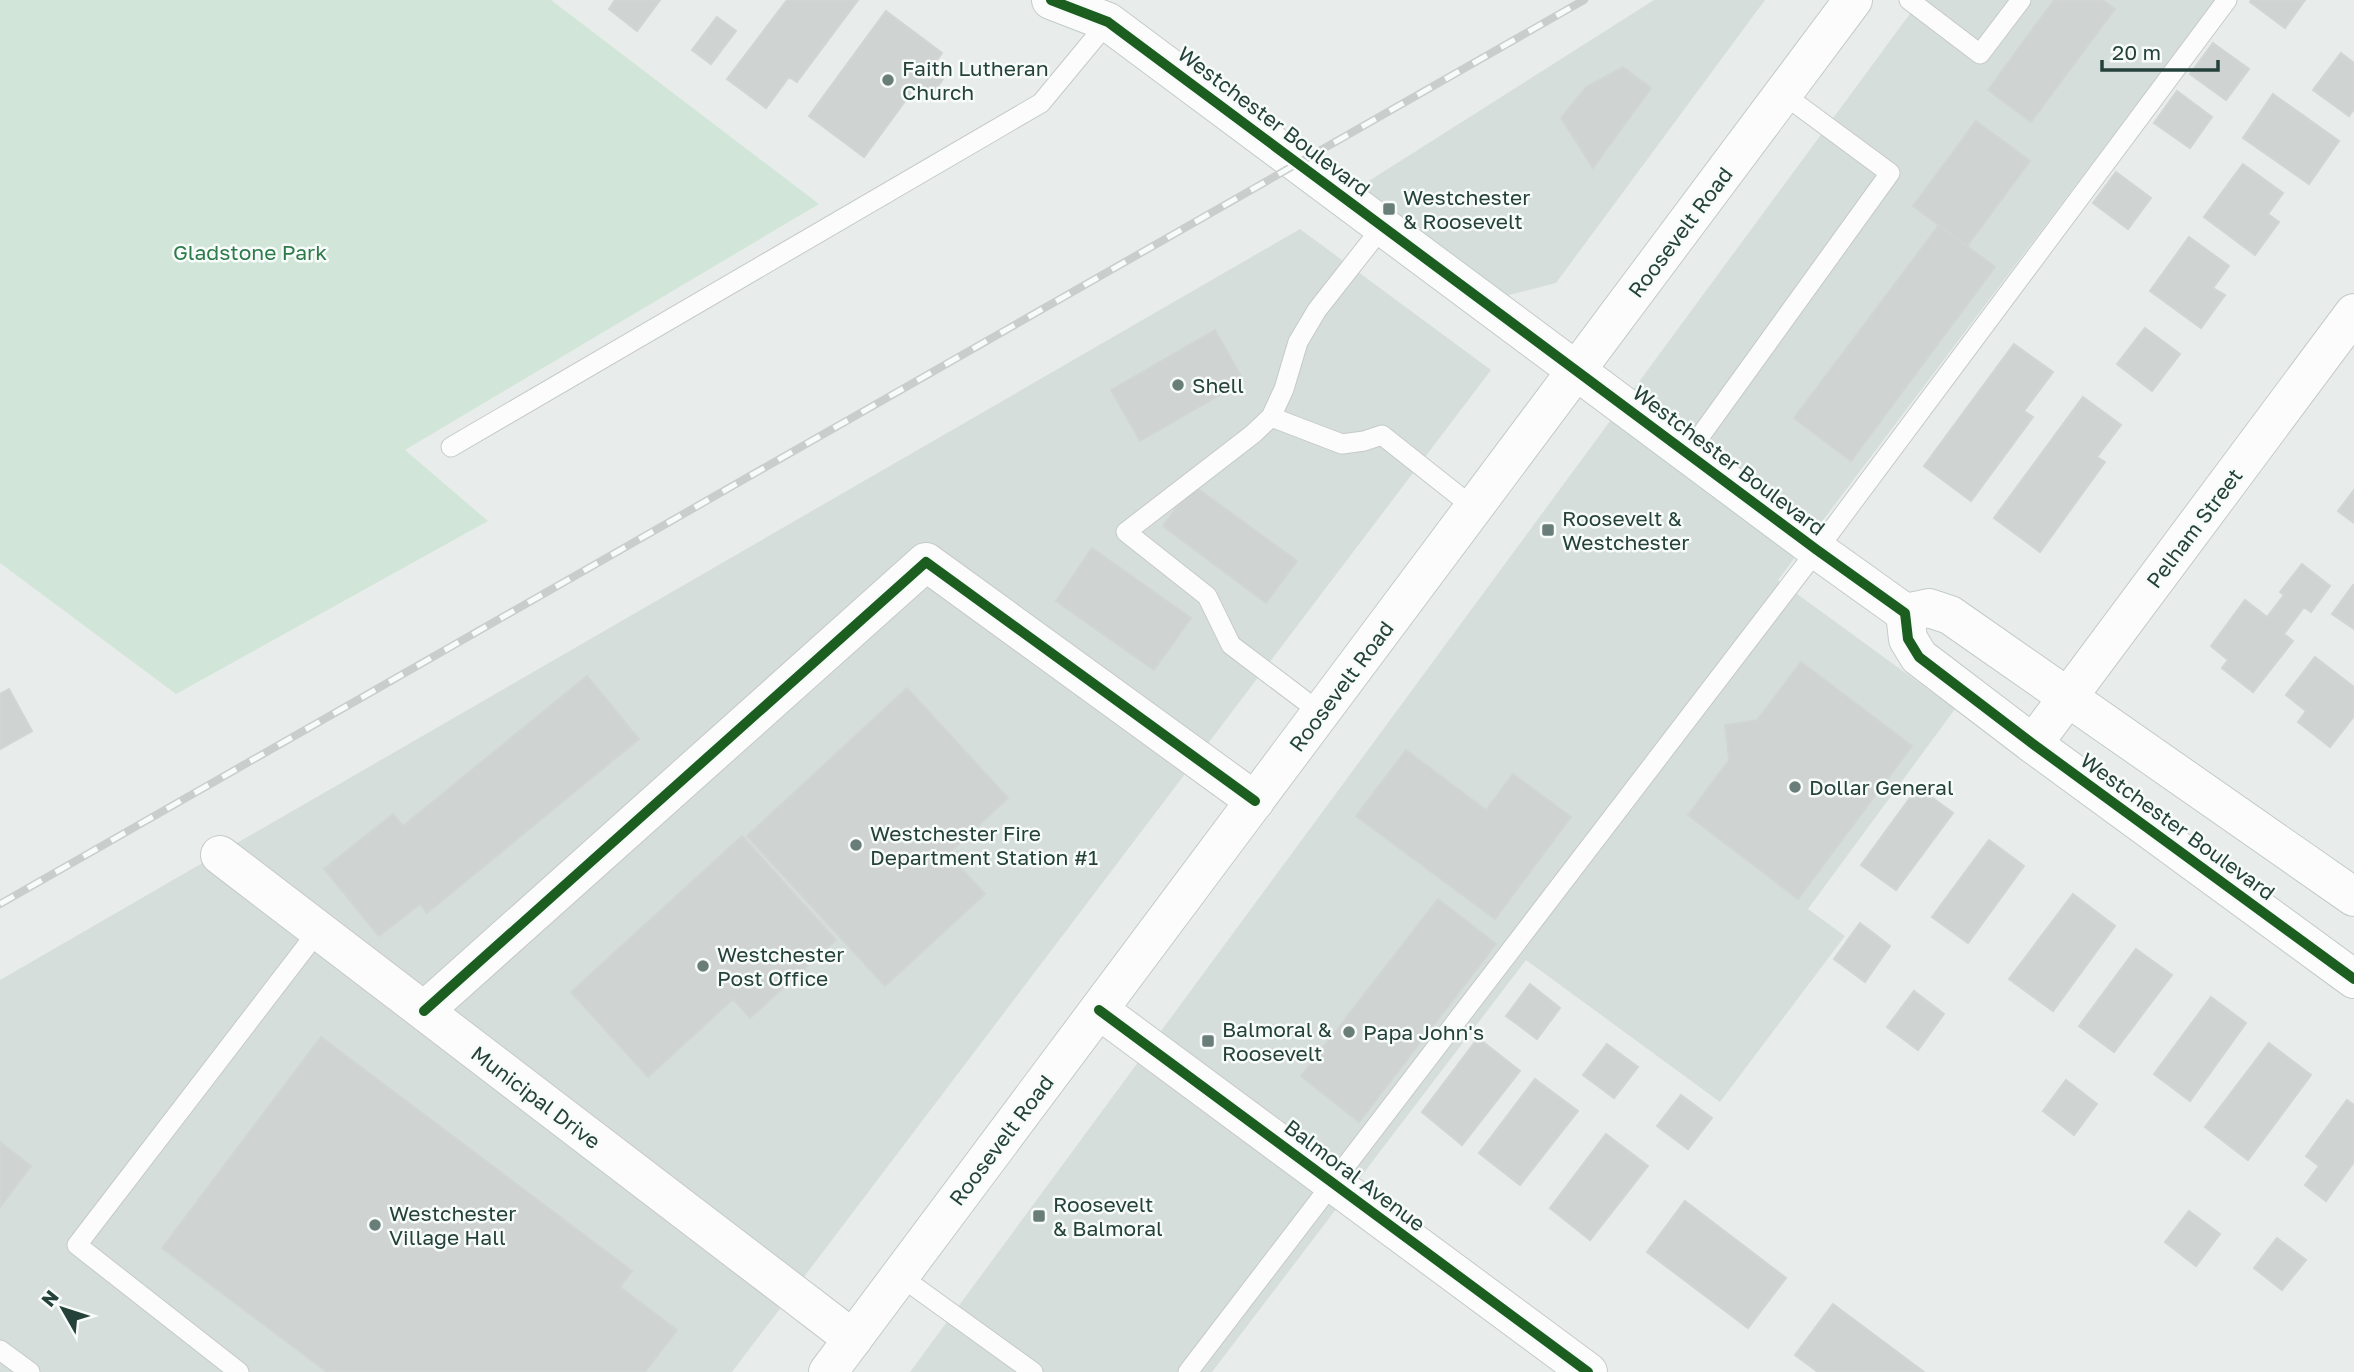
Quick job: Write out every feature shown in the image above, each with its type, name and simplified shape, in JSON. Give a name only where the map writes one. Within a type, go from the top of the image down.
[{"type":"street","name":"Westchester Boulevard","points":[[1051,0],[1101,11],[1383,226],[1816,550],[1905,613],[1930,608],[1950,615],[2354,897]]},
{"type":"street","name":"Roosevelt Road","points":[[828,1372],[1853,0]]},
{"type":"street","name":"Pelham Street","points":[[2033,744],[2354,313]]},
{"type":"street","points":[[424,1011],[926,562],[1255,801]]},
{"type":"street","name":"Westchester Boulevard","points":[[1905,613],[1908,639],[1919,657],[2033,744],[2354,979]]},
{"type":"street","name":"Municipal Drive","points":[[220,855],[853,1339]]},
{"type":"street","name":"Balmoral Avenue","points":[[1099,1010],[1332,1182],[1571,1367]]},
{"type":"lane","points":[[1909,0],[1980,54],[2021,0]]},
{"type":"lane","points":[[1188,1372],[1816,550],[2227,0]]},
{"type":"lane","points":[[451,447],[1041,103],[1101,11]]},
{"type":"lane","points":[[1688,453],[1889,173],[1783,93]]},
{"type":"lane","points":[[1321,713],[1231,645],[1207,596],[1126,532],[1253,434],[1271,417],[1284,389],[1298,342],[1317,310],[1383,226]]},
{"type":"lane","points":[[1271,417],[1342,444],[1364,442],[1382,435],[1474,508]]},
{"type":"lane","points":[[239,1372],[77,1245],[318,930]]},
{"type":"lane","points":[[900,1276],[1033,1372]]},
{"type":"lane","points":[[0,1349],[30,1372]]},
{"type":"shaded area","points":[[1654,0],[1765,0],[1556,283],[1505,296],[1353,191]]},
{"type":"shaded area","points":[[1920,0],[2215,0],[1778,580],[1955,709],[1808,909],[1845,936],[1720,1102],[1526,960],[1212,1372],[910,1372]]},
{"type":"shaded area","points":[[1300,229],[1491,370],[732,1372],[0,1372],[0,980]]},
{"type":"green space","name":"Gladstone Park","points":[[0,0],[551,0],[819,204],[405,450],[488,521],[176,694],[0,563]]},
{"type":"building","points":[[615,0],[660,0],[637,31],[609,9]]},
{"type":"building","points":[[787,0],[858,0],[797,82],[789,77],[766,108],[727,79]]},
{"type":"building","points":[[2054,0],[2102,0],[2115,9],[2031,122],[1988,90]]},
{"type":"building","points":[[2305,0],[2285,28],[2250,2]]},
{"type":"building","name":"Faith Lutheran Church","points":[[886,11],[942,53],[932,67],[945,76],[932,95],[917,85],[864,157],[809,116]]},
{"type":"building","points":[[717,17],[736,31],[711,64],[692,50]]},
{"type":"building","points":[[2213,43],[2249,69],[2226,100],[2190,74]]},
{"type":"building","points":[[2341,53],[2354,63],[2354,109],[2349,116],[2313,90]]},
{"type":"building","points":[[1623,67],[1651,88],[1593,168],[1561,118],[1586,87]]},
{"type":"building","points":[[2177,91],[2212,117],[2190,148],[2154,123]]},
{"type":"building","points":[[2273,94],[2339,141],[2309,184],[2243,138]]},
{"type":"building","points":[[1976,121],[2030,161],[1967,246],[1913,206]]},
{"type":"building","points":[[2243,164],[2283,193],[2268,214],[2279,222],[2255,255],[2204,217]]},
{"type":"building","points":[[2116,172],[2151,198],[2128,229],[2093,203]]},
{"type":"building","points":[[1939,225],[1995,267],[1851,461],[1794,418]]},
{"type":"building","points":[[2189,237],[2229,266],[2213,288],[2225,295],[2201,328],[2150,291]]},
{"type":"building","points":[[2145,328],[2180,354],[2152,391],[2117,364]]},
{"type":"building","name":"Shell","points":[[1215,330],[1244,381],[1140,441],[1111,390]]},
{"type":"building","points":[[2014,344],[2053,372],[2024,411],[2033,417],[1971,501],[1924,466]]},
{"type":"building","points":[[2083,397],[2121,425],[2097,457],[2105,462],[2040,552],[1994,518]]},
{"type":"building","points":[[1193,485],[1297,561],[1266,603],[1163,526]]},
{"type":"building","points":[[2354,490],[2354,523],[2338,511]]},
{"type":"building","points":[[1092,548],[1191,618],[1154,670],[1056,601]]},
{"type":"building","points":[[2302,564],[2330,586],[2311,612],[2304,607],[2284,634],[2293,641],[2253,692],[2222,668],[2228,660],[2211,646],[2245,600],[2267,617],[2284,595],[2280,592]]},
{"type":"building","points":[[2354,586],[2354,629],[2332,614]]},
{"type":"building","points":[[2315,657],[2354,687],[2354,716],[2330,747],[2298,722],[2306,711],[2286,695]]},
{"type":"building","name":"Dollar General","points":[[1801,662],[1912,746],[1798,899],[1688,815],[1729,760],[1725,725],[1757,720]]},
{"type":"building","points":[[587,676],[639,739],[427,913],[420,904],[379,936],[324,869],[393,814],[403,826]]},
{"type":"building","name":"Westchester Fire Department Station #1","points":[[907,688],[1008,798],[948,854],[985,894],[885,986],[747,836]]},
{"type":"building","points":[[9,689],[32,731],[0,749],[0,694]]},
{"type":"building","points":[[1406,750],[1486,810],[1513,774],[1571,817],[1495,919],[1356,816]]},
{"type":"building","points":[[1918,787],[1953,813],[1896,890],[1861,865]]},
{"type":"building","name":"Westchester Post Office","points":[[742,836],[836,940],[750,1018],[733,999],[648,1077],[571,992]]},
{"type":"building","points":[[1989,840],[2024,866],[1968,943],[1932,917]]},
{"type":"building","points":[[2073,894],[2115,926],[2053,1011],[2009,979]]},
{"type":"building","points":[[1438,899],[1496,944],[1359,1122],[1301,1076]]},
{"type":"building","points":[[1860,923],[1890,946],[1865,982],[1834,959]]},
{"type":"building","points":[[2136,949],[2172,975],[2114,1052],[2079,1026]]},
{"type":"building","points":[[1530,984],[1560,1008],[1537,1039],[1506,1016]]},
{"type":"building","points":[[1914,991],[1944,1014],[1918,1050],[1887,1027]]},
{"type":"building","points":[[2211,997],[2246,1023],[2190,1101],[2154,1074]]},
{"type":"building","name":"Westchester Village Hall","points":[[321,1037],[632,1271],[620,1287],[677,1330],[645,1372],[327,1372],[162,1248]]},
{"type":"building","points":[[1478,1038],[1520,1071],[1462,1145],[1422,1112]]},
{"type":"building","points":[[2269,1043],[2311,1075],[2248,1160],[2205,1127]]},
{"type":"building","points":[[1607,1044],[1638,1067],[1614,1098],[1583,1075]]},
{"type":"building","points":[[1535,1079],[1578,1111],[1520,1185],[1479,1153]]},
{"type":"building","points":[[2066,1080],[2097,1104],[2074,1135],[2043,1111]]},
{"type":"building","points":[[1681,1095],[1712,1118],[1688,1149],[1657,1126]]},
{"type":"building","points":[[2347,1100],[2354,1105],[2354,1162],[2326,1201],[2305,1185],[2319,1166],[2306,1156]]},
{"type":"building","points":[[1606,1134],[1648,1166],[1590,1240],[1550,1208]]},
{"type":"building","points":[[0,1142],[31,1166],[0,1207]]},
{"type":"building","points":[[1685,1201],[1786,1278],[1748,1328],[1647,1252]]},
{"type":"building","points":[[2189,1211],[2220,1234],[2196,1266],[2165,1242]]},
{"type":"building","points":[[2277,1238],[2306,1260],[2282,1290],[2254,1268]]},
{"type":"building","points":[[1833,1304],[1924,1372],[1818,1372],[1795,1355]]},
{"type":"railway","points":[[0,904],[1584,0]]},
{"type":"cycle path","points":[[1051,0],[1108,22],[1905,613],[1908,639],[1919,657],[2033,744],[2354,979]]},
{"type":"cycle path","points":[[424,1011],[926,562],[1255,801]]},
{"type":"cycle path","points":[[1099,1010],[1588,1372]]},
{"type":"place","name":"Faith Lutheran Church","points":[[888,80]]},
{"type":"place","name":"Westchester & Roosevelt","points":[[1389,209]]},
{"type":"place","name":"Shell","points":[[1178,385]]},
{"type":"place","name":"Roosevelt & Westchester","points":[[1548,530]]},
{"type":"place","name":"Dollar General","points":[[1795,787]]},
{"type":"place","name":"Westchester Fire Department Station #1","points":[[856,845]]},
{"type":"place","name":"Westchester Post Office","points":[[703,966]]},
{"type":"place","name":"Papa John's","points":[[1349,1032]]},
{"type":"place","name":"Balmoral & Roosevelt","points":[[1208,1041]]},
{"type":"place","name":"Roosevelt & Balmoral","points":[[1039,1216]]},
{"type":"place","name":"Westchester Village Hall","points":[[375,1225]]}]
